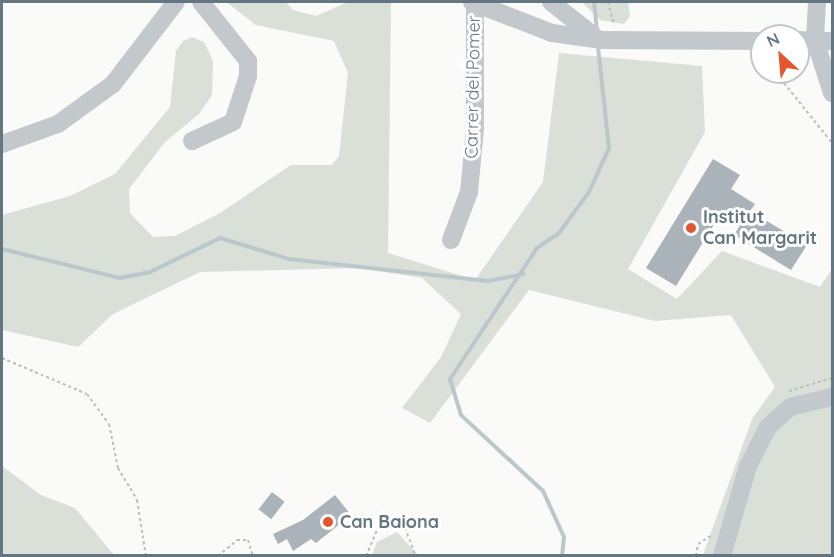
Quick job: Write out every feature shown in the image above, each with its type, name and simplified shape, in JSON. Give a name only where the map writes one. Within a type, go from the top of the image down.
[{"type":"street","points":[[2,144],[58,123],[113,84],[176,2]]},
{"type":"street","points":[[192,141],[233,122],[248,76],[248,62],[201,2]]},
{"type":"street","points":[[473,2],[552,33],[608,41],[750,41]]},
{"type":"street","name":"Carrer del Pomer","points":[[451,240],[471,170],[473,2]]},
{"type":"street","points":[[551,2],[608,41]]},
{"type":"street","points":[[817,2],[815,40],[832,93]]},
{"type":"street","points":[[722,555],[748,466],[768,427],[790,406],[832,397]]},
{"type":"path","points":[[608,2],[608,41]]},
{"type":"path","points":[[785,84],[832,143]]},
{"type":"path","points":[[2,358],[87,394],[109,424],[118,468],[137,500],[146,555]]},
{"type":"path","points":[[366,555],[379,526],[393,519],[405,528],[416,555]]},
{"type":"path","points":[[696,555],[704,538],[727,537]]},
{"type":"path","points":[[218,555],[237,540],[248,540],[253,555]]},
{"type":"shaded area","points":[[226,2],[286,2],[293,10],[316,16],[348,2],[391,2],[388,253],[475,280],[543,182],[559,53],[702,66],[705,132],[628,269],[677,299],[722,251],[820,287],[832,269],[832,555],[703,555],[752,419],[775,387],[731,315],[655,321],[529,290],[430,423],[402,408],[441,357],[461,314],[422,278],[359,268],[200,272],[113,314],[78,347],[2,330],[2,215],[70,196],[115,174],[170,107],[176,51],[183,41],[192,37],[204,42],[213,61],[212,95],[199,114],[165,142],[129,189],[130,213],[153,237],[175,236],[220,213],[291,165],[332,165],[339,156],[348,73],[334,41],[256,25]]},
{"type":"shaded area","points":[[582,2],[628,2],[630,16],[624,24],[600,20]]},
{"type":"shaded area","points":[[2,466],[41,495],[75,508],[114,555],[2,555]]},
{"type":"shaded area","points":[[397,532],[418,555],[372,555],[377,542]]},
{"type":"building","name":"Institut Can Margarit","points":[[713,159],[740,175],[731,189],[755,204],[750,211],[807,245],[791,270],[734,235],[742,222],[723,210],[676,286],[646,268]]},
{"type":"building","points":[[272,492],[285,502],[271,519],[258,509]]},
{"type":"building","name":"Can Baiona","points":[[335,495],[351,515],[316,543],[311,539],[293,551],[287,539],[278,544],[273,534],[303,520]]},
{"type":"waterway","points":[[594,2],[597,30]]},
{"type":"waterway","points":[[562,556],[564,537],[543,491],[461,415],[450,379],[537,248],[559,233],[589,192],[609,148],[598,46]]},
{"type":"waterway","points":[[2,249],[120,278],[150,272],[220,238],[289,259],[488,281],[523,274]]},
{"type":"place","name":"Institut Can Margarit","points":[[691,228]]},
{"type":"place","name":"Can Baiona","points":[[328,522]]}]
